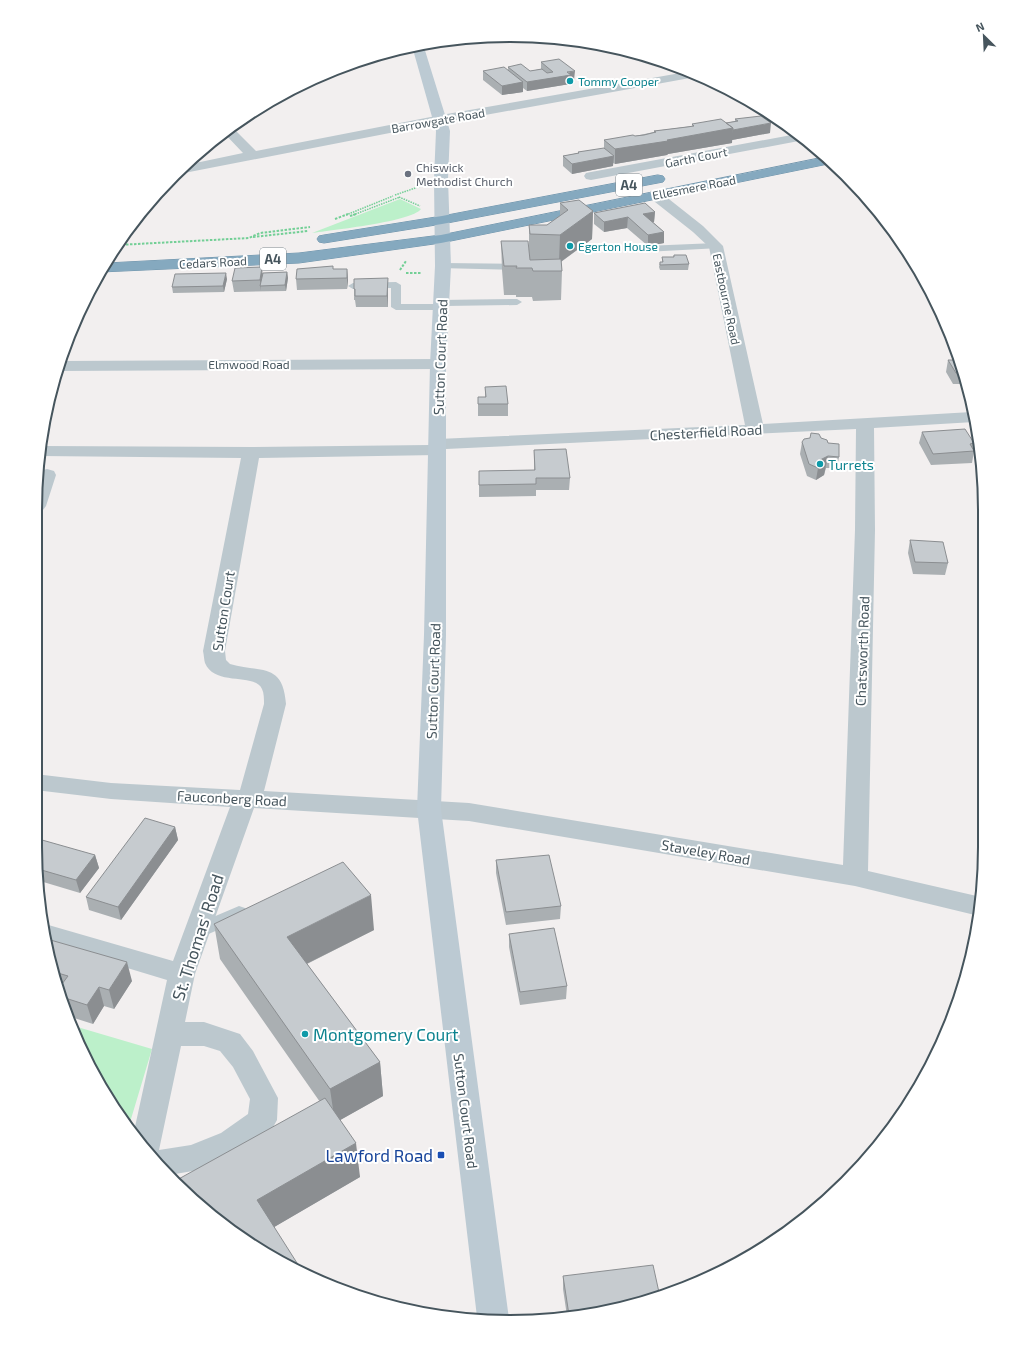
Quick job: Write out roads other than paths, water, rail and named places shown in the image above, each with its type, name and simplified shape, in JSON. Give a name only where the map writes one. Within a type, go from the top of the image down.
[{"type":"highway","name":"Ellesmere Road","points":[[747,163],[810,151]]},
{"type":"highway","name":"Ellesmere Road","points":[[442,229],[655,195],[822,161]]},
{"type":"highway","name":"Ellesmere Road","points":[[442,229],[670,177]]},
{"type":"highway","name":"A4","points":[[311,241],[442,229]]},
{"type":"highway","name":"Cedars Road","points":[[110,268],[299,258],[442,229]]},
{"type":"highway","name":"Cedars Road","points":[[119,254],[282,245]]},
{"type":"street","name":"Sutton Court Road","points":[[422,50],[444,131],[441,179],[443,266],[438,364],[435,635],[429,809],[493,1314]]},
{"type":"street","name":"Barrowgate Road","points":[[191,168],[441,119],[684,76]]},
{"type":"street","points":[[232,134],[253,156]]},
{"type":"street","name":"Garth Court","points":[[591,176],[794,138]]},
{"type":"street","name":"Eastbourne Road","points":[[655,195],[698,229],[716,246],[755,430]]},
{"type":"street","name":"Elmwood Road","points":[[65,366],[438,364]]},
{"type":"street","name":"Chesterfield Road","points":[[46,451],[251,453],[438,447],[969,417]]},
{"type":"street","name":"Chatsworth Road","points":[[855,878],[865,530],[866,424]]},
{"type":"street","name":"Sutton Court","points":[[248,799],[275,704],[273,685],[267,680],[258,676],[221,669],[216,663],[214,651],[251,453]]},
{"type":"street","points":[[43,487],[47,475]]},
{"type":"street","name":"Fauconberg Road","points":[[42,783],[111,791],[429,809]]},
{"type":"street","name":"St. Thomas' Road","points":[[146,1140],[182,974],[248,799]]},
{"type":"street","name":"Staveley Road","points":[[429,809],[469,812],[855,878],[974,905]]},
{"type":"street","points":[[51,935],[182,974]]},
{"type":"street","points":[[164,1162],[193,1158],[231,1142],[262,1120],[264,1098],[243,1059],[230,1042],[204,1034],[169,1034]]},
{"type":"lane","points":[[645,249],[716,246]]},
{"type":"lane","points":[[443,266],[531,267]]},
{"type":"lane","points":[[353,286],[396,285],[396,307],[517,302]]},
{"type":"lane","points":[[198,931],[254,907]]},
{"type":"place","name":"Tommy Cooper","points":[[570,81]]},
{"type":"place","name":"Chiswick Methodist Church","points":[[408,174]]},
{"type":"place","name":"Egerton House","points":[[570,246]]},
{"type":"place","name":"Turrets","points":[[820,464]]},
{"type":"place","name":"Montgomery Court","points":[[305,1034]]},
{"type":"place","name":"Lawford Road","points":[[441,1155]]}]
